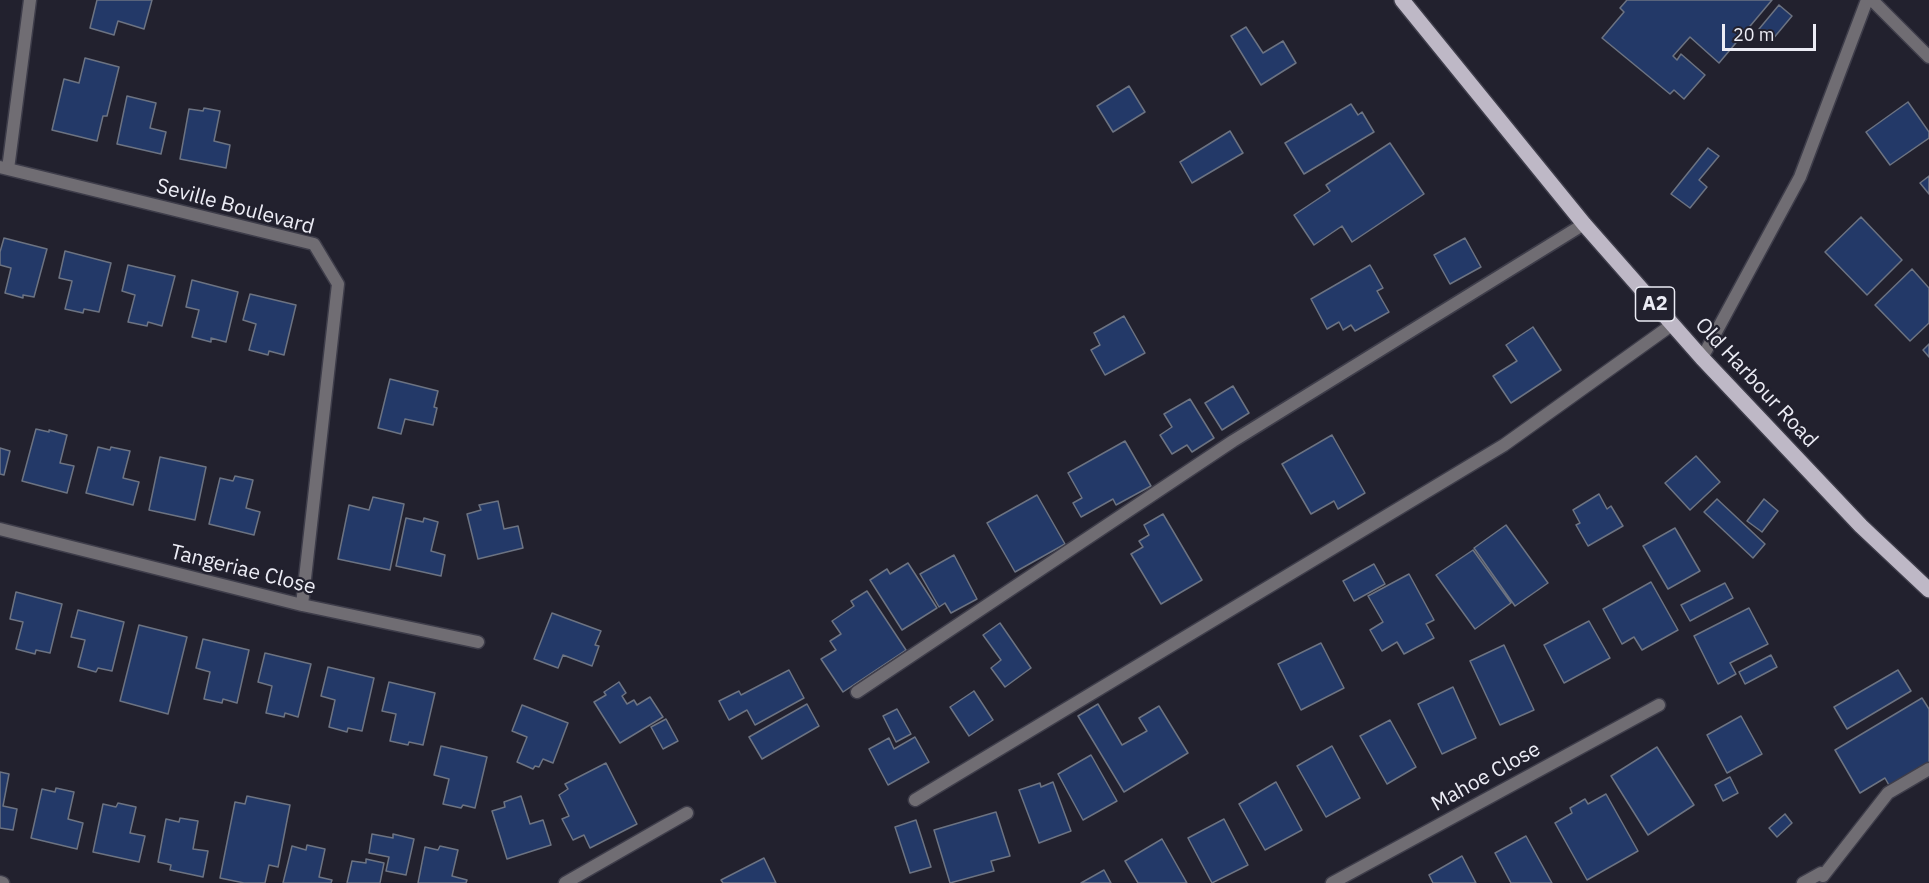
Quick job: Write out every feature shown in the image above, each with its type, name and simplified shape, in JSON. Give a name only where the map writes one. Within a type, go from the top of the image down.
[{"type":"main road","name":"Old Harbour Road","points":[[1402,0],[1584,224],[1701,358],[1861,525],[1929,590]]},
{"type":"street","points":[[4,168],[30,0]]},
{"type":"street","points":[[1701,358],[1800,177],[1867,0]]},
{"type":"street","points":[[1872,0],[1929,57]]},
{"type":"street","name":"Seville Boulevard","points":[[4,168],[314,244],[338,284],[302,605]]},
{"type":"street","points":[[857,692],[1233,441],[1584,224]]},
{"type":"street","points":[[915,800],[1504,445],[1673,324]]},
{"type":"street","name":"Tangeriae Close","points":[[0,530],[302,605],[478,642]]},
{"type":"street","name":"Mahoe Close","points":[[1332,883],[1659,705]]},
{"type":"street","points":[[1803,883],[1821,873],[1823,876],[1887,793],[1929,769]]},
{"type":"street","points":[[565,883],[687,813]]},
{"type":"building","points":[[97,0],[152,0],[144,29],[118,21],[114,35],[90,28]]},
{"type":"building","points":[[1627,0],[1772,0],[1719,63],[1690,37],[1673,56],[1677,60],[1681,54],[1705,75],[1684,99],[1674,90],[1670,94],[1602,38],[1624,12],[1620,8]]},
{"type":"building","points":[[1779,5],[1792,16],[1772,40],[1759,29]]},
{"type":"building","points":[[1246,27],[1263,53],[1283,41],[1296,63],[1261,85],[1231,36]]},
{"type":"building","points":[[85,58],[119,67],[107,116],[103,116],[97,141],[52,130],[64,79],[79,83]]},
{"type":"building","points":[[1129,86],[1145,112],[1113,132],[1097,106]]},
{"type":"building","points":[[127,96],[156,103],[150,128],[166,132],[161,154],[117,144]]},
{"type":"building","points":[[1908,102],[1929,132],[1929,138],[1890,165],[1866,132]]},
{"type":"building","points":[[1351,104],[1358,115],[1362,112],[1374,132],[1304,174],[1285,143]]},
{"type":"building","points":[[204,108],[220,111],[214,141],[230,145],[226,168],[180,159],[189,109],[203,111]]},
{"type":"building","points":[[1230,131],[1243,153],[1192,183],[1180,162]]},
{"type":"building","points":[[1390,143],[1424,194],[1352,242],[1342,226],[1314,245],[1294,215],[1330,191],[1326,185]]},
{"type":"building","points":[[1708,148],[1719,156],[1699,180],[1707,187],[1690,208],[1671,194]]},
{"type":"building","points":[[1929,176],[1929,194],[1920,183]]},
{"type":"building","points":[[1861,217],[1902,260],[1867,295],[1825,252]]},
{"type":"building","points":[[4,238],[47,249],[34,297],[23,295],[23,298],[5,293],[11,268],[0,265],[0,252]]},
{"type":"building","points":[[1465,238],[1481,267],[1450,284],[1434,255]]},
{"type":"building","points":[[65,251],[111,263],[99,312],[84,309],[83,313],[65,309],[72,281],[59,278]]},
{"type":"building","points":[[128,265],[175,276],[162,326],[148,322],[147,326],[128,322],[135,295],[122,291]]},
{"type":"building","points":[[1370,265],[1383,288],[1377,291],[1389,312],[1355,331],[1351,325],[1343,330],[1339,322],[1327,329],[1311,299]]},
{"type":"building","points":[[1912,269],[1929,288],[1929,323],[1910,341],[1875,305]]},
{"type":"building","points":[[192,280],[238,292],[226,342],[211,338],[211,342],[192,337],[199,310],[186,307]]},
{"type":"building","points":[[250,294],[296,305],[284,355],[269,351],[268,355],[249,350],[256,324],[243,320]]},
{"type":"building","points":[[1124,316],[1145,353],[1105,375],[1091,350],[1100,345],[1094,333]]},
{"type":"building","points":[[1533,327],[1561,370],[1511,403],[1493,376],[1517,361],[1506,345]]},
{"type":"building","points":[[1929,344],[1929,357],[1923,350]]},
{"type":"building","points":[[390,379],[438,391],[433,425],[405,419],[401,434],[378,428]]},
{"type":"building","points":[[1233,386],[1249,413],[1222,430],[1205,403]]},
{"type":"building","points":[[1190,399],[1214,438],[1192,452],[1187,445],[1172,454],[1160,435],[1172,427],[1164,414]]},
{"type":"building","points":[[36,429],[67,435],[60,463],[74,466],[67,493],[22,481]]},
{"type":"building","points":[[1332,435],[1365,493],[1338,509],[1334,501],[1311,514],[1282,464]]},
{"type":"building","points":[[1125,441],[1151,486],[1116,505],[1113,499],[1081,517],[1073,503],[1082,498],[1068,473]]},
{"type":"building","points":[[98,447],[130,451],[123,478],[139,482],[133,505],[86,493]]},
{"type":"building","points":[[0,448],[10,451],[4,475],[0,474]]},
{"type":"building","points":[[1696,456],[1720,482],[1690,510],[1665,483]]},
{"type":"building","points":[[160,457],[206,467],[195,520],[149,510]]},
{"type":"building","points":[[235,476],[253,480],[246,508],[260,512],[254,535],[209,524],[220,478],[233,481]]},
{"type":"building","points":[[1599,494],[1607,509],[1611,506],[1623,526],[1588,546],[1576,525],[1580,523],[1573,510]]},
{"type":"building","points":[[1037,495],[1065,544],[1015,572],[987,523]]},
{"type":"building","points":[[373,497],[404,504],[390,570],[338,559],[349,505],[369,510]]},
{"type":"building","points":[[1717,499],[1765,544],[1753,558],[1704,512]]},
{"type":"building","points":[[1764,499],[1778,511],[1762,532],[1747,521]]},
{"type":"building","points":[[498,501],[504,529],[518,526],[523,548],[478,559],[467,514],[481,510],[479,505]]},
{"type":"building","points":[[1163,514],[1202,580],[1161,604],[1131,554],[1143,547],[1139,541],[1149,535],[1144,525]]},
{"type":"building","points":[[406,518],[423,522],[424,518],[438,522],[431,551],[445,555],[441,576],[396,566]]},
{"type":"building","points":[[1506,525],[1548,583],[1515,606],[1474,548]]},
{"type":"building","points":[[1675,528],[1700,571],[1668,589],[1643,546]]},
{"type":"building","points":[[1473,550],[1511,603],[1475,629],[1436,575]]},
{"type":"building","points":[[954,555],[977,599],[951,613],[945,603],[939,607],[920,574]]},
{"type":"building","points":[[908,563],[937,608],[902,630],[870,580],[887,569],[890,574]]},
{"type":"building","points":[[1374,564],[1385,584],[1354,601],[1343,581]]},
{"type":"building","points":[[1409,574],[1434,620],[1426,624],[1434,638],[1404,654],[1397,642],[1382,651],[1370,630],[1383,622],[1368,596]]},
{"type":"building","points":[[1651,582],[1678,630],[1642,650],[1634,637],[1622,644],[1603,609]]},
{"type":"building","points":[[1725,583],[1733,598],[1690,621],[1681,605]]},
{"type":"building","points":[[867,591],[906,650],[843,692],[821,659],[836,650],[830,641],[841,634],[832,621],[854,606],[851,601]]},
{"type":"building","points":[[16,592],[62,604],[50,653],[36,650],[35,654],[16,649],[23,622],[10,619]]},
{"type":"building","points":[[1749,608],[1768,644],[1730,663],[1736,674],[1718,684],[1694,636]]},
{"type":"building","points":[[78,610],[124,622],[112,671],[98,668],[96,672],[78,667],[85,640],[71,637]]},
{"type":"building","points":[[552,613],[601,631],[595,645],[599,646],[592,666],[563,655],[558,668],[534,659]]},
{"type":"building","points":[[1589,621],[1610,658],[1564,683],[1544,645]]},
{"type":"building","points":[[1000,623],[1031,668],[1005,687],[991,668],[1001,660],[983,635]]},
{"type":"building","points":[[139,625],[187,637],[168,714],[120,701]]},
{"type":"building","points":[[203,639],[249,650],[237,703],[223,699],[222,703],[204,699],[210,672],[196,668]]},
{"type":"building","points":[[1321,643],[1344,688],[1301,710],[1278,664]]},
{"type":"building","points":[[1504,645],[1534,710],[1500,725],[1470,661]]},
{"type":"building","points":[[265,653],[311,664],[298,717],[285,713],[284,717],[266,713],[272,686],[258,682]]},
{"type":"building","points":[[1771,655],[1777,667],[1745,684],[1739,672]]},
{"type":"building","points":[[328,667],[374,678],[362,731],[348,728],[347,732],[329,727],[335,700],[321,696]]},
{"type":"building","points":[[789,670],[804,698],[755,725],[747,710],[729,720],[719,701],[739,691],[741,695]]},
{"type":"building","points":[[1898,670],[1911,691],[1847,729],[1834,707]]},
{"type":"building","points":[[389,682],[435,693],[423,745],[409,742],[408,745],[390,741],[396,714],[382,711]]},
{"type":"building","points":[[619,682],[626,693],[622,696],[627,704],[634,700],[637,705],[650,697],[663,717],[620,743],[594,702],[606,695],[604,692]]},
{"type":"building","points":[[1453,687],[1476,738],[1442,754],[1418,704]]},
{"type":"building","points":[[974,691],[993,720],[969,736],[950,707]]},
{"type":"building","points":[[1922,698],[1929,709],[1929,767],[1890,787],[1885,778],[1860,793],[1835,750]]},
{"type":"building","points":[[807,704],[819,726],[762,759],[749,737]]},
{"type":"building","points":[[1098,704],[1122,745],[1147,731],[1139,718],[1159,706],[1188,753],[1124,792],[1078,716]]},
{"type":"building","points":[[522,705],[568,723],[553,763],[543,759],[539,767],[535,766],[533,769],[517,762],[527,737],[512,731]]},
{"type":"building","points":[[897,709],[911,734],[896,742],[883,716]]},
{"type":"building","points":[[1741,716],[1762,754],[1727,773],[1707,735]]},
{"type":"building","points":[[666,719],[678,741],[663,749],[651,727]]},
{"type":"building","points":[[1390,720],[1416,767],[1387,784],[1360,736]]},
{"type":"building","points":[[915,737],[929,762],[888,785],[869,749],[889,738],[894,749]]},
{"type":"building","points":[[441,746],[487,757],[475,808],[443,804],[449,779],[434,775]]},
{"type":"building","points":[[1332,746],[1360,798],[1326,817],[1297,766]]},
{"type":"building","points":[[1657,747],[1694,805],[1648,835],[1611,776]]},
{"type":"building","points":[[1091,755],[1117,801],[1083,820],[1058,774]]},
{"type":"building","points":[[606,763],[637,824],[590,848],[584,835],[573,840],[562,819],[569,816],[559,795],[568,789],[565,784]]},
{"type":"building","points":[[0,772],[9,774],[3,806],[17,809],[13,830],[0,828]]},
{"type":"building","points":[[1730,777],[1738,793],[1723,801],[1715,785]]},
{"type":"building","points":[[1053,782],[1071,831],[1039,843],[1019,790],[1040,783],[1041,787]]},
{"type":"building","points":[[1276,782],[1302,830],[1265,850],[1239,804]]},
{"type":"building","points":[[56,788],[74,792],[68,819],[83,823],[77,849],[31,838],[42,789],[55,792]]},
{"type":"building","points":[[1606,794],[1638,851],[1587,880],[1555,823],[1572,813],[1570,808],[1585,799],[1588,804]]},
{"type":"building","points":[[247,796],[290,805],[278,867],[269,865],[265,883],[244,883],[220,878],[235,802],[245,804]]},
{"type":"building","points":[[521,796],[530,824],[543,820],[551,845],[507,859],[492,811],[505,807],[504,802]]},
{"type":"building","points":[[118,803],[136,807],[130,833],[145,836],[139,862],[93,852],[103,804],[116,807]]},
{"type":"building","points":[[996,812],[1010,856],[991,861],[994,871],[950,883],[934,830]]},
{"type":"building","points":[[1785,814],[1792,823],[1777,837],[1769,828]]},
{"type":"building","points":[[180,818],[198,821],[193,849],[208,851],[203,877],[170,870],[171,865],[158,862],[166,819],[179,822]]},
{"type":"building","points":[[1224,819],[1248,865],[1212,883],[1188,838]]},
{"type":"building","points":[[916,820],[931,867],[910,873],[895,827]]},
{"type":"building","points":[[372,834],[393,838],[393,834],[414,839],[406,875],[386,871],[389,857],[369,853]]},
{"type":"building","points":[[1526,836],[1552,883],[1511,883],[1495,853]]},
{"type":"building","points":[[1162,839],[1187,883],[1138,883],[1125,861]]},
{"type":"building","points":[[307,845],[325,849],[319,877],[332,880],[331,883],[283,883],[292,846],[306,850]]},
{"type":"building","points":[[440,846],[458,850],[452,876],[467,880],[466,883],[418,883],[425,847],[438,850]]},
{"type":"building","points":[[1462,856],[1476,883],[1433,883],[1429,875]]},
{"type":"building","points":[[764,858],[776,883],[723,883],[721,880]]},
{"type":"building","points":[[366,859],[384,863],[380,883],[347,883],[352,861],[366,863]]},
{"type":"building","points":[[1104,870],[1111,883],[1081,883]]}]
